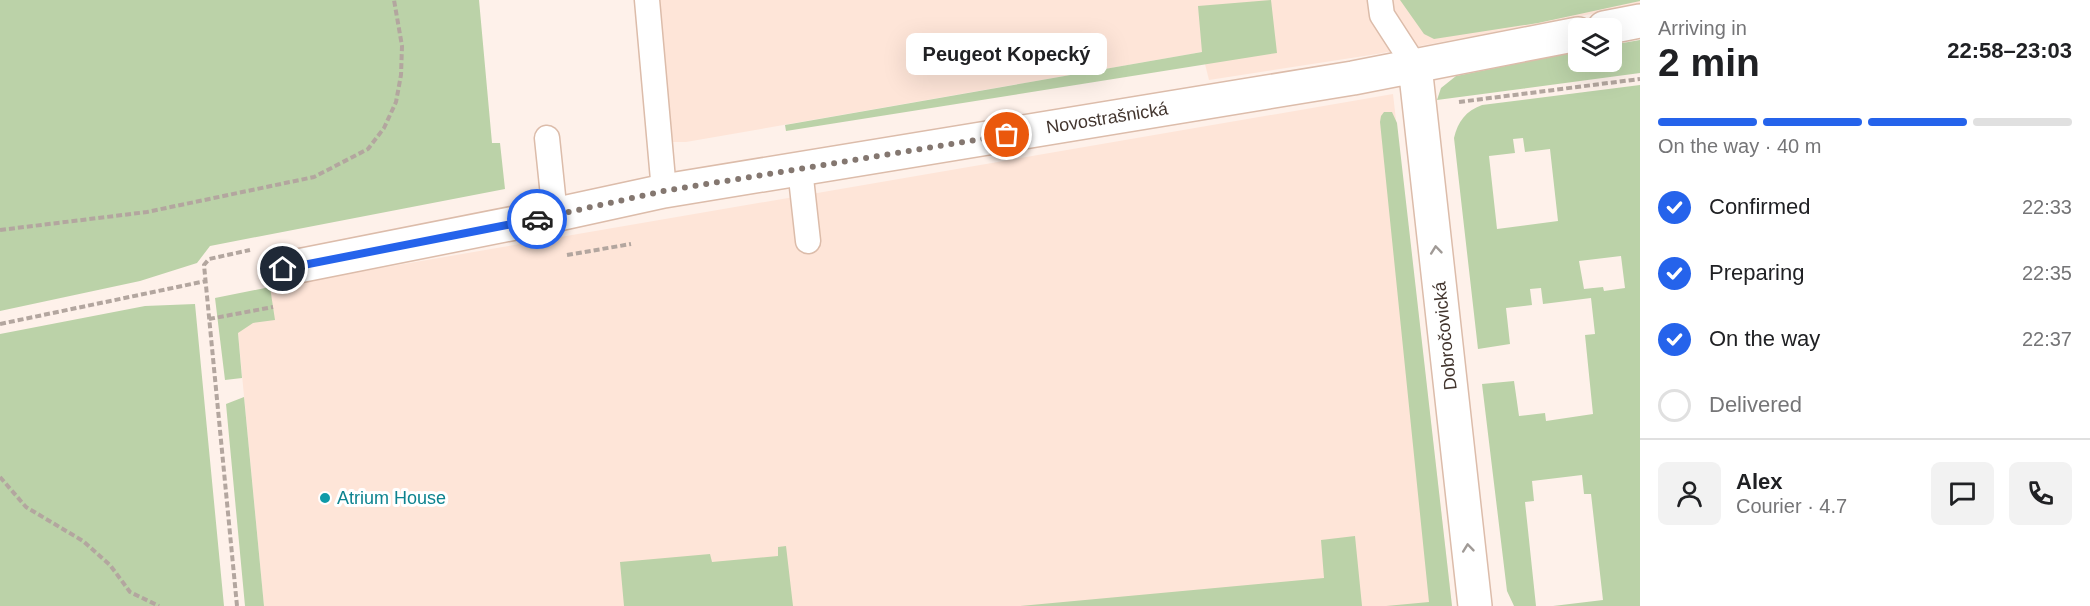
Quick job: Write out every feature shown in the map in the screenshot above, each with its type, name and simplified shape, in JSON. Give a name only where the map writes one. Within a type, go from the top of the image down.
[{"type":"street","points":[[1622,24],[1640,21]]},
{"type":"street","name":"Novostrašnická","points":[[283,269],[664,191],[1415,66],[1568,36]]},
{"type":"street","name":"Dobročovická","points":[[1415,66],[1475,606]]},
{"type":"lane","points":[[647,0],[664,191]]},
{"type":"lane","points":[[1380,0],[1382,15],[1415,66]]},
{"type":"lane","points":[[548,138],[555,215]]},
{"type":"lane","points":[[800,169],[808,241]]},
{"type":"path","points":[[0,230],[147,212],[305,179],[314,177],[368,149],[384,128],[396,102],[401,75],[402,46],[394,0]]},
{"type":"path","points":[[1420,107],[1640,79]]},
{"type":"path","points":[[556,257],[631,244]]},
{"type":"path","points":[[204,265],[237,606]]},
{"type":"path","points":[[0,324],[206,281]]},
{"type":"path","points":[[209,319],[278,306]]},
{"type":"path","points":[[0,477],[26,507],[83,541],[110,565],[130,592],[159,606]]},
{"type":"shaded area","points":[[659,0],[1640,0],[1640,5],[1377,54],[1209,80],[1202,52],[686,142],[672,142]]},
{"type":"shaded area","points":[[1393,94],[1452,606],[264,606],[238,333],[270,287]]},
{"type":"green space","points":[[0,0],[479,0],[492,143],[500,143],[505,189],[210,246],[197,263],[140,281],[0,311]]},
{"type":"green space","points":[[1271,0],[1277,53],[786,131],[785,125],[1202,52],[1198,6]]},
{"type":"green space","points":[[1400,0],[1640,1],[1538,23],[1434,39],[1424,34]]},
{"type":"green space","points":[[1640,40],[1640,73],[1437,100],[1441,88],[1456,76],[1568,53],[1568,72],[1622,72],[1622,43]]},
{"type":"green space","points":[[1640,85],[1640,606],[1553,606],[1603,600],[1591,494],[1584,494],[1582,475],[1532,481],[1534,501],[1525,502],[1536,606],[1514,606],[1507,591],[1482,384],[1514,381],[1519,416],[1545,413],[1546,421],[1593,414],[1585,335],[1595,334],[1591,298],[1543,304],[1541,288],[1530,289],[1532,305],[1506,308],[1510,344],[1478,349],[1454,138],[1464,117],[1471,110],[1482,105]],"holes":[[[1523,138],[1525,152],[1550,149],[1558,221],[1497,229],[1489,156],[1515,153],[1513,139]],[[1621,256],[1625,288],[1604,291],[1603,287],[1584,289],[1579,261]]]},
{"type":"green space","points":[[1384,112],[1392,112],[1397,123],[1452,606],[1386,606],[1429,602],[1380,122]]},
{"type":"green space","points":[[270,287],[275,320],[253,323],[238,333],[242,378],[225,380],[215,298]]},
{"type":"green space","points":[[195,304],[224,606],[0,606],[0,334],[145,306]]},
{"type":"green space","points":[[244,397],[264,606],[245,606],[226,404]]},
{"type":"green space","points":[[1355,536],[1362,606],[1020,606],[1324,578],[1321,540]]},
{"type":"green space","points":[[786,546],[793,606],[624,606],[620,562],[710,554],[712,562],[778,556],[778,547]]},
{"type":"way so far","points":[[537,219],[664,191],[1007,135]]},
{"type":"place","name":"Peugeot Kopecký","points":[[1007,135]]},
{"type":"place","name":"Atrium House","points":[[325,498]]},
{"type":"route","points":[[283,269],[537,219]]}]
